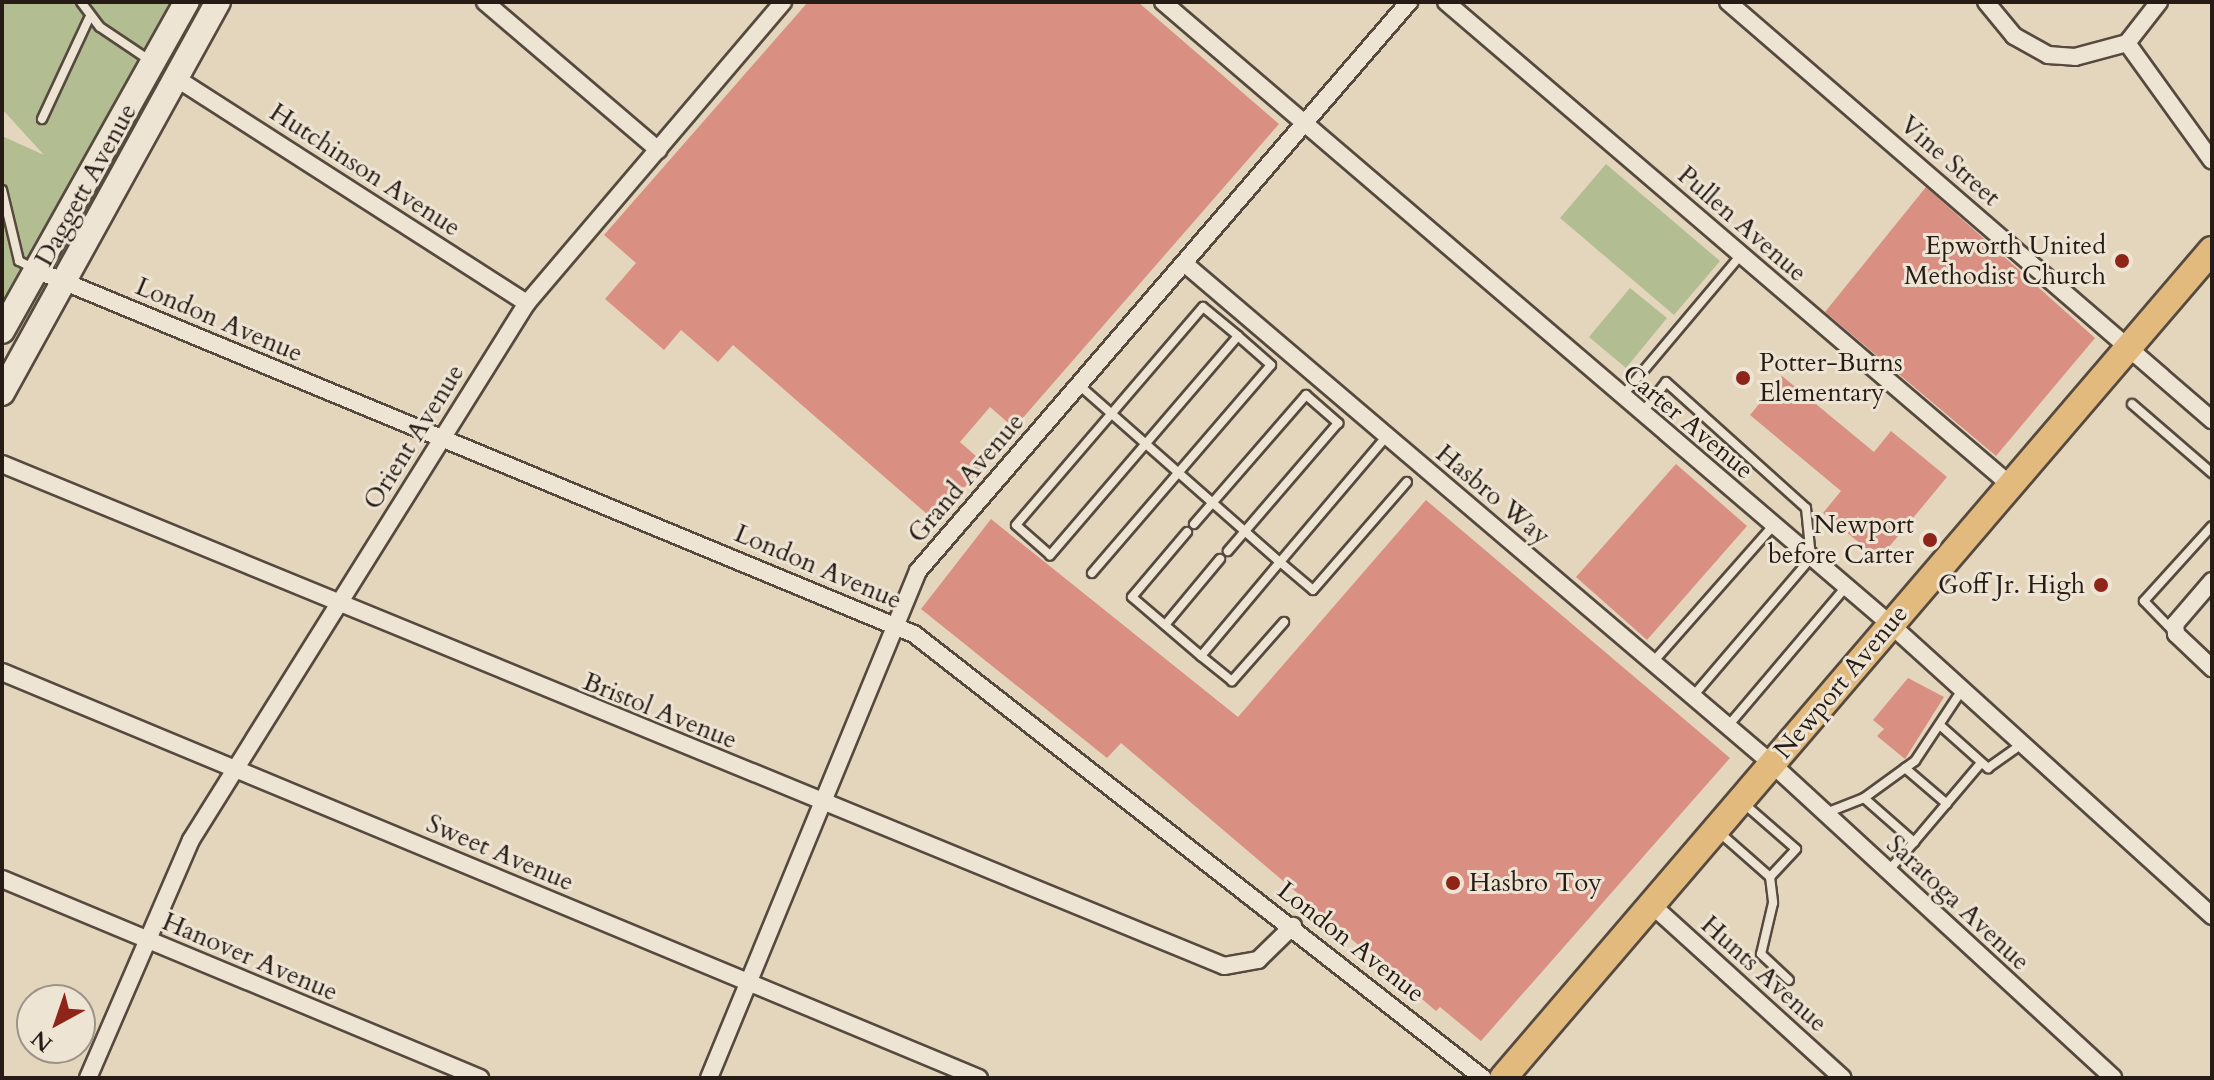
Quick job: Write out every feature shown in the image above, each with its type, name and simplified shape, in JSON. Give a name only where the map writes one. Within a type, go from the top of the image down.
[{"type":"main road","name":"Newport Avenue","points":[[1503,1078],[1653,906],[2008,483],[2212,250]]},
{"type":"street","name":"Daggett Avenue","points":[[2,331],[187,2]]},
{"type":"street","name":"Daggett Avenue","points":[[2,393],[218,2]]},
{"type":"street","points":[[485,2],[658,150]]},
{"type":"street","name":"Orient Avenue","points":[[88,1078],[143,938],[235,769],[527,303],[783,2]]},
{"type":"street","name":"Carter Avenue","points":[[1163,2],[1890,624],[2212,916]]},
{"type":"street","name":"Grand Avenue","points":[[709,1078],[918,571],[1409,2]]},
{"type":"street","name":"Pullen Avenue","points":[[1446,2],[2008,483]]},
{"type":"street","name":"Vine Street","points":[[1728,2],[2212,420]]},
{"type":"street","points":[[1986,2],[2014,36],[2048,55],[2075,57],[2127,43],[2159,2]]},
{"type":"street","points":[[2127,43],[2212,161]]},
{"type":"street","name":"Hutchinson Avenue","points":[[176,78],[527,303]]},
{"type":"street","name":"Hasbro Way","points":[[1184,263],[1771,763]]},
{"type":"street","name":"London Avenue","points":[[36,270],[896,625],[1293,926],[1483,1078]]},
{"type":"street","name":"Bristol Avenue","points":[[2,464],[338,606],[1224,966],[1258,960],[1293,926]]},
{"type":"street","points":[[2212,581],[2175,629],[2212,668]]},
{"type":"street","name":"Sweet Avenue","points":[[2,672],[979,1078]]},
{"type":"street","name":"Saratoga Avenue","points":[[1771,763],[2113,1078]]},
{"type":"street","name":"Hanover Avenue","points":[[2,879],[480,1078]]},
{"type":"street","name":"Hunts Avenue","points":[[1653,906],[1843,1078]]},
{"type":"lane","points":[[81,2],[89,18],[153,62]]},
{"type":"lane","points":[[42,119],[89,18]]},
{"type":"lane","points":[[2,190],[19,261],[36,270]]},
{"type":"lane","points":[[1621,397],[1741,255]]},
{"type":"lane","points":[[1092,573],[1271,365],[1238,336],[1203,307],[1016,525],[1050,555],[1238,336]]},
{"type":"lane","points":[[1641,414],[1666,382],[1801,500],[1811,558],[1693,696]]},
{"type":"lane","points":[[1078,384],[1313,590],[1407,482]]},
{"type":"lane","points":[[1194,524],[1306,395],[1338,423],[1228,551]]},
{"type":"lane","points":[[2132,404],[2212,473]]},
{"type":"lane","points":[[1201,656],[1387,436]]},
{"type":"lane","points":[[1653,662],[1773,526]]},
{"type":"lane","points":[[2175,629],[2145,608],[2166,574],[2212,526]]},
{"type":"lane","points":[[1187,532],[1132,597],[1232,681],[1284,622]]},
{"type":"lane","points":[[1165,625],[1220,559]]},
{"type":"lane","points":[[1728,726],[1846,587]]},
{"type":"lane","points":[[1825,813],[1864,798],[1905,768],[1942,727],[1962,690]]},
{"type":"lane","points":[[1942,727],[1981,763],[1998,767],[2022,744]]},
{"type":"lane","points":[[1888,871],[1981,763]]},
{"type":"lane","points":[[1905,768],[1947,804]]},
{"type":"lane","points":[[1864,798],[1914,842]]},
{"type":"lane","points":[[1740,801],[1796,849],[1770,877]]},
{"type":"lane","points":[[1716,830],[1770,877],[1773,903],[1761,954],[1789,980]]},
{"type":"green space","points":[[2,2],[174,2],[2,331],[2,136],[44,155],[2,109]]},
{"type":"green space","points":[[1606,164],[1720,261],[1674,315],[1560,218]]},
{"type":"green space","points":[[1630,288],[1667,318],[1626,368],[1589,337]]},
{"type":"building","points":[[808,2],[1138,2],[1279,124],[1014,428],[990,407],[960,442],[985,464],[935,521],[733,345],[718,362],[681,330],[664,350],[605,299],[636,263],[604,235]]},
{"type":"building","points":[[1926,187],[2095,338],[1996,456],[1825,312]]},
{"type":"building","name":"Potter-Burns Elementary","points":[[1782,376],[1874,452],[1891,431],[1947,477],[1879,559],[1823,513],[1841,491],[1750,415]]},
{"type":"building","points":[[1676,464],[1747,526],[1647,640],[1576,577]]},
{"type":"building","name":"Hasbro Toy","points":[[1426,500],[1730,758],[1481,1041],[1440,1007],[1436,1011],[1121,743],[1107,758],[921,609],[991,519],[1238,717]]},
{"type":"building","points":[[1908,678],[1944,697],[1905,759],[1877,736],[1884,729],[1873,720]]},
{"type":"place","name":"Epworth United Methodist Church","points":[[2122,261]]},
{"type":"place","name":"Potter-Burns Elementary","points":[[1743,378]]},
{"type":"place","name":"Newport before Carter","points":[[1930,540]]},
{"type":"place","name":"Goff Jr. High","points":[[2101,585]]},
{"type":"place","name":"Hasbro Toy","points":[[1453,883]]}]
